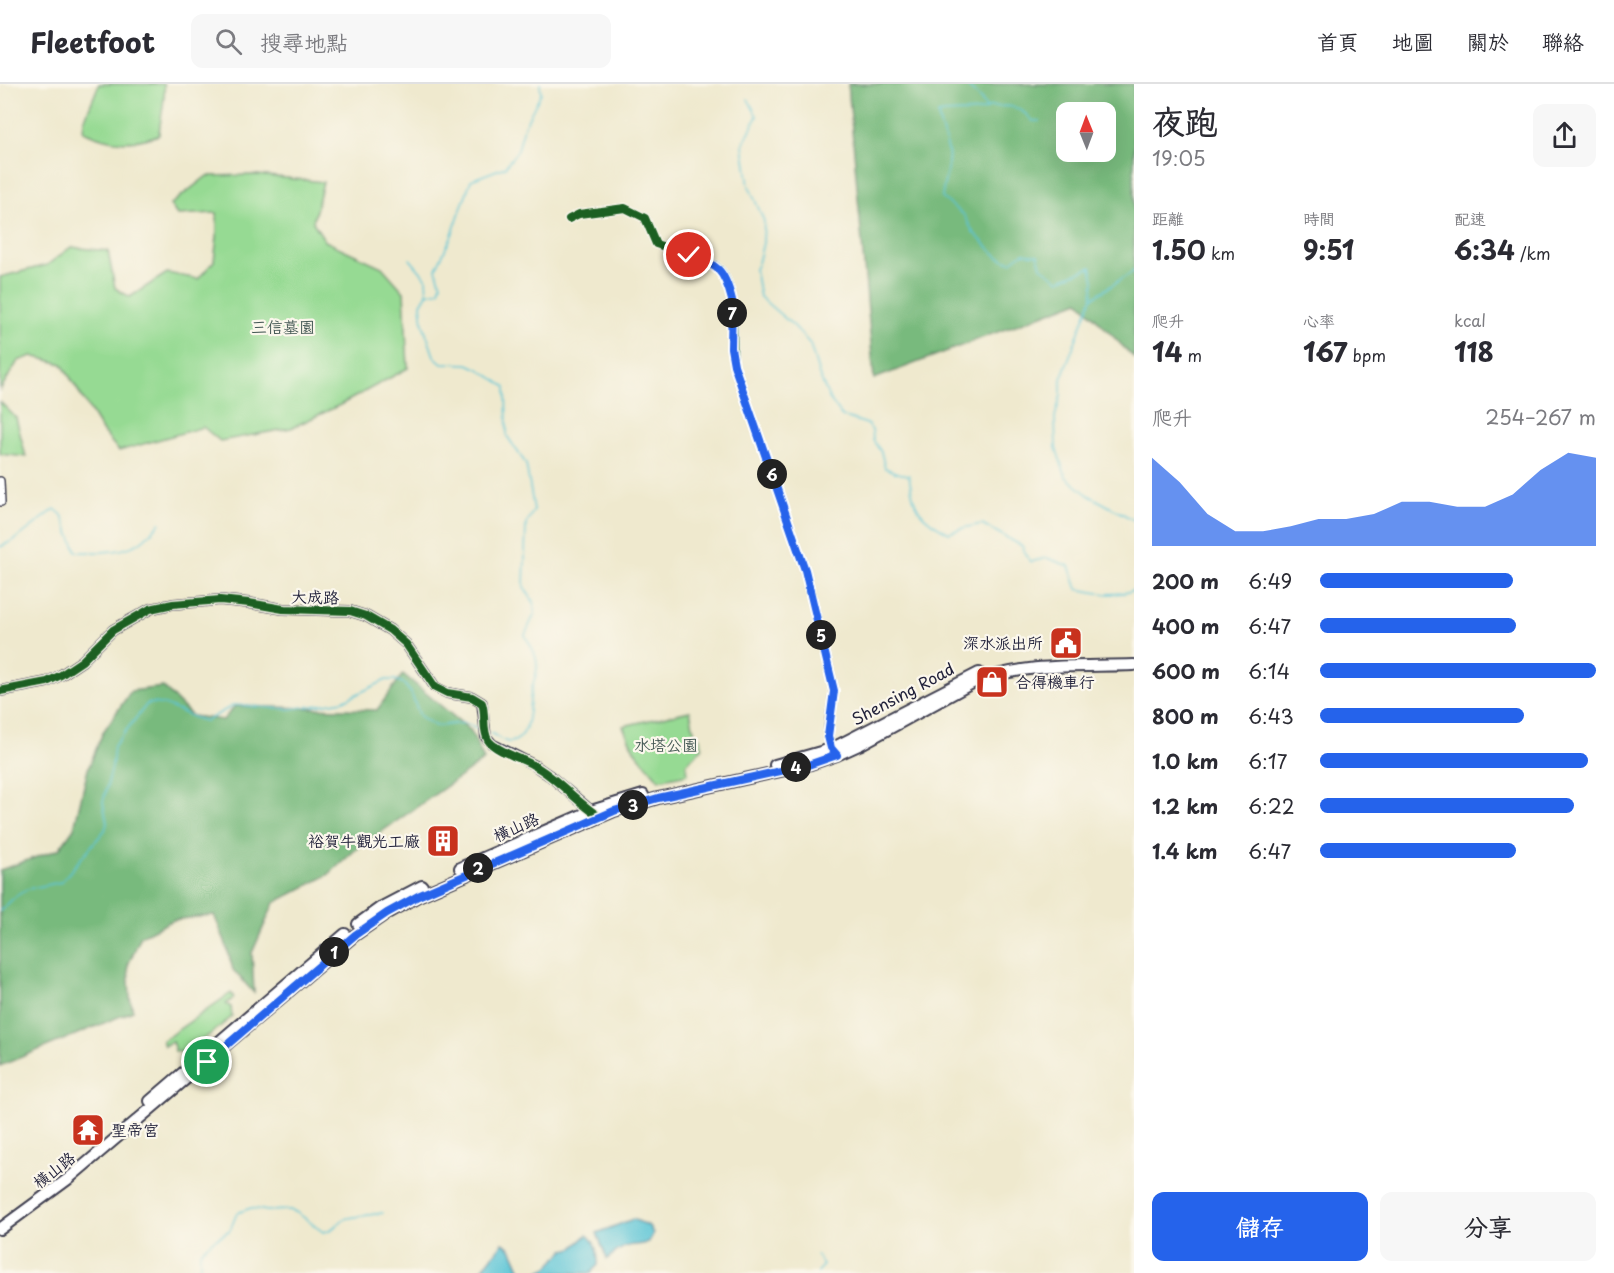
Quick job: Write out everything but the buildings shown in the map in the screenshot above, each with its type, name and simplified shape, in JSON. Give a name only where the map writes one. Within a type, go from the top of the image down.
[{"type":"main road","name":"Shensing Road","points":[[834,752],[967,677],[998,666],[1026,661],[1134,658]]},
{"type":"main road","name":"Shensing Road","points":[[834,752],[859,745],[972,683],[990,676],[1028,668],[1134,665]]},
{"type":"main road","points":[[595,814],[808,765],[834,752]]},
{"type":"main road","name":"橫山路","points":[[0,1221],[64,1174],[321,953],[380,908],[468,865],[595,814]]},
{"type":"main road","name":"橫山路","points":[[0,1229],[68,1179],[321,963],[379,918],[402,904],[595,814]]},
{"type":"street","points":[[569,219],[579,214],[625,208],[645,218],[656,244],[711,263],[717,266],[726,279],[732,300],[731,348],[734,365],[805,570],[830,673],[834,691],[828,732],[834,752]]},
{"type":"street","points":[[0,481],[1,502]]},
{"type":"street","name":"大成路","points":[[0,691],[47,682],[61,675],[82,661],[113,630],[150,609],[173,604],[220,600],[283,609],[350,611],[380,624],[400,639],[435,687],[447,693],[472,697],[482,703],[486,737],[492,744],[534,765],[595,814]]},
{"type":"green space","points":[[99,84],[164,84],[159,135],[120,142],[103,139],[83,131],[84,121]]},
{"type":"green space","points":[[848,84],[1134,84],[1134,358],[1079,301],[874,379]]},
{"type":"green space","name":"三信墓園","points":[[257,175],[323,182],[313,222],[325,241],[382,267],[404,292],[408,368],[340,405],[291,428],[220,441],[203,427],[119,451],[103,432],[62,364],[32,356],[18,361],[0,390],[0,277],[47,265],[71,247],[108,251],[115,288],[130,297],[167,273],[198,279],[214,261],[217,213],[177,215],[170,205],[207,176]]},
{"type":"green space","points":[[0,402],[16,418],[26,457],[0,454]]},
{"type":"green space","points":[[403,674],[471,731],[484,760],[354,851],[328,875],[274,903],[252,953],[254,993],[233,970],[225,941],[214,915],[173,920],[141,936],[128,965],[133,1011],[0,1066],[0,870],[59,849],[74,828],[88,769],[103,732],[131,691],[163,687],[192,716],[223,720],[235,706],[377,710]]},
{"type":"green space","name":"水塔公園","points":[[690,711],[695,736],[701,738],[702,748],[686,764],[688,774],[659,780],[634,750],[623,726]]},
{"type":"green space","points":[[231,993],[234,998],[226,1004],[231,1007],[232,1017],[186,1053],[175,1051],[172,1041],[164,1046],[162,1041]]},
{"type":"water","points":[[633,1219],[649,1226],[653,1233],[651,1238],[646,1243],[623,1248],[607,1259],[597,1233]]},
{"type":"water","points":[[587,1235],[594,1244],[598,1261],[598,1265],[590,1273],[536,1273],[548,1267],[564,1250],[573,1248]]},
{"type":"water","points":[[503,1243],[511,1248],[522,1273],[479,1273]]},
{"type":"waterway","points":[[490,733],[511,742],[522,735],[527,722],[537,668],[535,653],[525,635],[535,613],[533,601],[524,587],[526,524],[534,510],[526,464],[507,436],[506,387],[468,364],[442,363],[434,356],[423,324],[421,304],[427,294],[439,291],[441,284],[436,269],[452,235],[471,180],[505,167],[518,150],[524,127],[541,93],[540,84]]},
{"type":"waterway","points":[[965,84],[980,98],[987,109],[938,114],[949,156],[942,198],[964,215],[973,232],[998,257],[1011,262],[1023,253],[1038,255],[1041,267],[1059,280],[1091,267],[1094,281],[1092,298]]},
{"type":"waterway","points":[[748,99],[757,116],[743,145],[749,186],[764,221],[763,243],[755,269],[760,297],[795,327],[810,344],[829,398],[842,416],[867,424],[872,430],[873,440],[881,452],[885,468],[909,475],[919,511],[930,522],[949,533],[982,524],[1022,546],[1030,562],[1047,558],[1069,566],[1077,589],[1113,594],[1134,590]]},
{"type":"waterway","points":[[987,107],[1017,108],[1033,121],[1040,121]]},
{"type":"waterway","points":[[410,259],[426,278],[427,294]]},
{"type":"waterway","points":[[1134,271],[1092,298],[1061,379],[1061,395],[1055,417],[1056,448],[1066,477],[1088,495],[1134,520]]},
{"type":"waterway","points":[[0,547],[16,539],[55,509],[62,515],[77,552],[128,548],[143,540],[160,523]]},
{"type":"waterway","points":[[0,911],[17,895],[28,889],[61,882],[105,830],[107,823],[103,802],[112,767],[114,746],[147,704],[168,706],[206,721],[234,705],[289,709],[313,706],[343,701],[386,680],[395,680],[403,683],[411,693],[420,716],[435,726],[464,723],[480,729]]},
{"type":"waterway","points":[[193,1273],[200,1267],[200,1252],[230,1230],[237,1213],[251,1208],[267,1211],[290,1210],[298,1213],[323,1232],[332,1229],[344,1219],[383,1213]]},
{"type":"waterway","points":[[816,1255],[823,1264],[818,1273]]},
{"type":"cycle path","points":[[569,219],[579,214],[625,208],[645,218],[656,244],[712,263],[721,271],[727,282],[733,309],[734,365],[805,570],[834,691],[828,736],[831,749],[837,755]]},
{"type":"cycle path","points":[[0,691],[47,682],[61,675],[82,661],[113,630],[150,609],[173,604],[220,600],[283,609],[350,611],[366,616],[390,630],[406,644],[435,687],[447,693],[472,697],[482,703],[485,731],[491,744],[542,770],[600,817]]},
{"type":"place","name":"深水派出所","points":[[1066,643]]},
{"type":"place","name":"合得機車行","points":[[992,682]]},
{"type":"place","name":"裕賀牛觀光工廠","points":[[443,841]]},
{"type":"place","name":"聖帝宮","points":[[88,1130]]},
{"type":"route","points":[[207,1062],[355,935],[387,913],[418,896],[614,811],[658,798],[808,765],[837,755],[831,748],[828,736],[834,691],[805,570],[734,365],[731,348],[732,300],[730,292],[726,279],[717,266],[689,255]]}]
